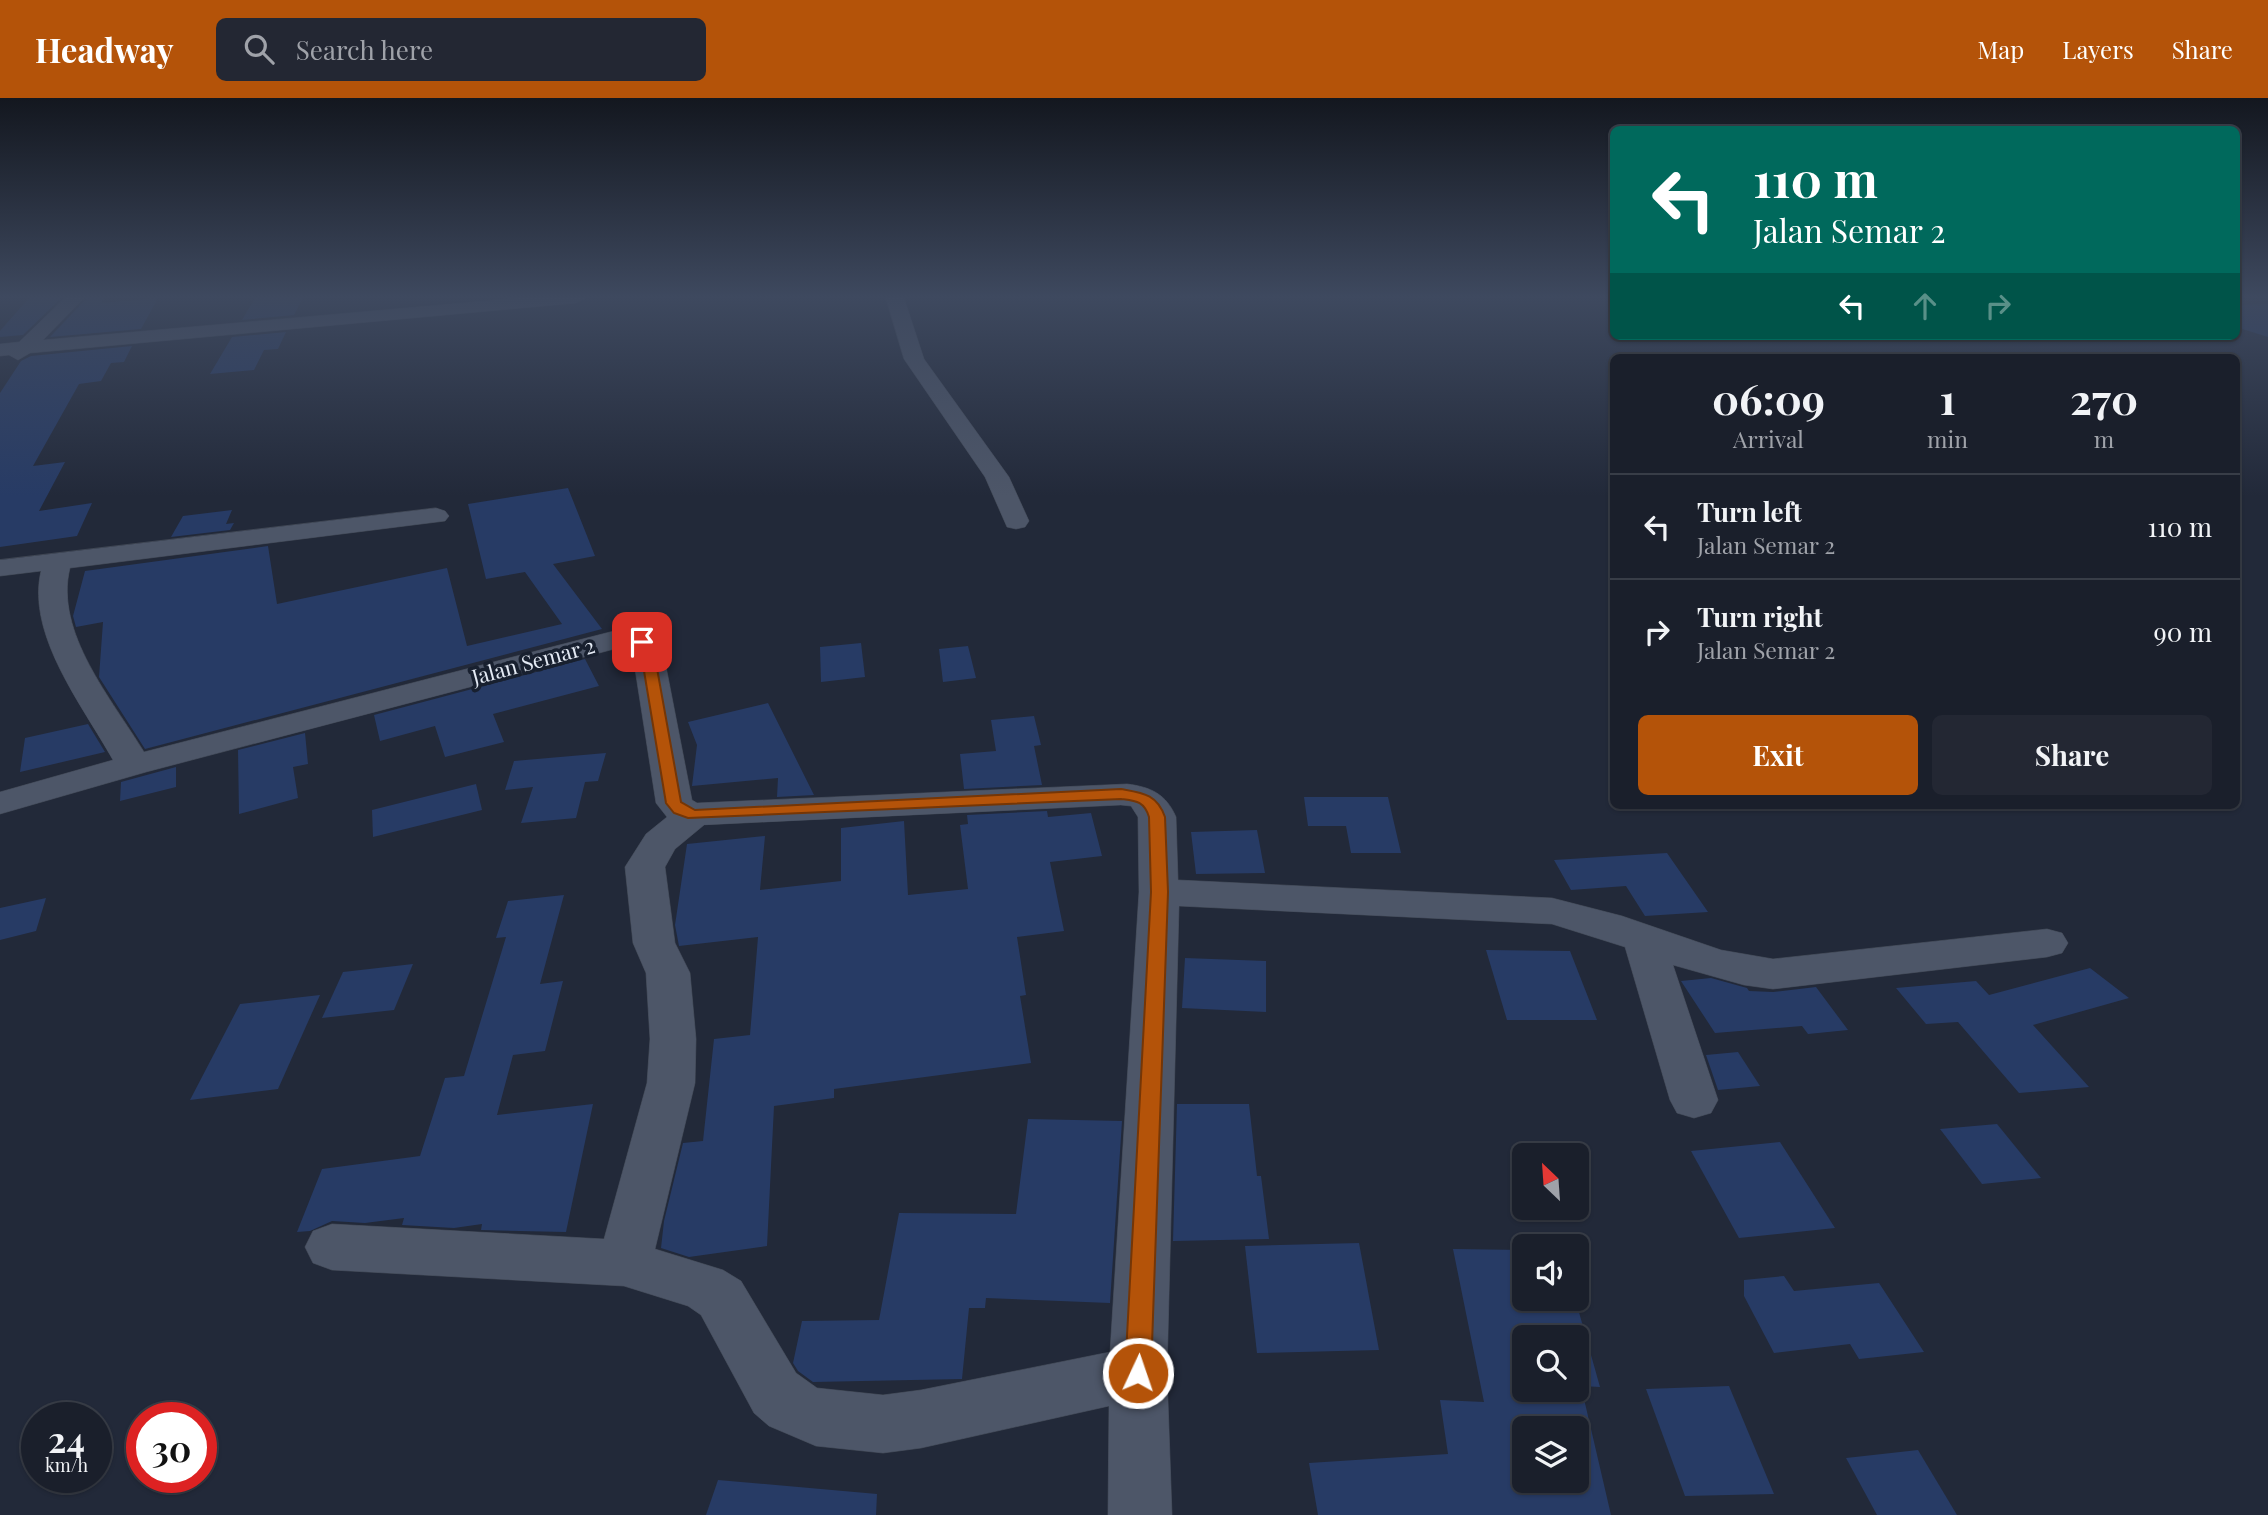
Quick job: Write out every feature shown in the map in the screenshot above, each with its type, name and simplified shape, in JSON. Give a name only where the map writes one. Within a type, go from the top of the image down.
[{"type":"street","points":[[917,364],[964,434],[977,445],[981,457],[1008,494],[1016,521]]},
{"type":"street","points":[[0,568],[436,516]]},
{"type":"street","points":[[58,561],[50,599],[57,628],[63,644],[134,765]]},
{"type":"street","name":"Jalan Semar 2","points":[[0,803],[605,641],[634,639],[647,646],[674,803],[680,809],[694,814]]},
{"type":"street","points":[[624,1263],[655,1153],[671,1083],[673,1039],[668,973],[654,943],[645,867],[659,842],[694,814],[1134,794],[1146,799],[1154,806],[1157,817],[1159,892],[1138,1373],[1140,1515]]},
{"type":"street","points":[[1159,892],[1552,911],[1599,921],[1715,965],[1745,972],[1773,974],[2047,943]]},
{"type":"street","points":[[1643,938],[1694,1100]]},
{"type":"street","points":[[332,1247],[624,1263],[704,1287],[721,1298],[775,1393],[790,1406],[816,1417],[883,1424],[921,1419],[1138,1373]]},
{"type":"building","points":[[19,364],[110,364],[101,381],[79,384],[33,466],[65,462],[39,511],[92,503],[77,536],[0,547],[0,393]]},
{"type":"building","points":[[216,364],[257,364],[254,370],[210,374]]},
{"type":"building","points":[[568,488],[595,556],[553,564],[602,629],[145,749],[99,677],[103,622],[76,627],[73,616],[85,571],[268,546],[277,604],[447,568],[467,646],[562,624],[525,572],[486,579],[468,504]]},
{"type":"building","points":[[232,510],[226,524],[234,523],[230,530],[171,537],[183,516]]},
{"type":"building","points":[[861,643],[865,677],[821,682],[820,647]]},
{"type":"building","points":[[968,646],[976,678],[943,682],[939,649]]},
{"type":"building","points":[[585,659],[599,686],[493,714],[504,742],[445,757],[435,726],[380,741],[374,715]]},
{"type":"building","points":[[768,703],[814,795],[777,797],[778,778],[692,786],[697,745],[688,722]]},
{"type":"building","points":[[1034,716],[1041,745],[1034,746],[1042,785],[964,789],[960,754],[996,751],[991,720]]},
{"type":"building","points":[[88,724],[105,752],[20,772],[25,738]]},
{"type":"building","points":[[305,733],[308,764],[293,767],[298,798],[239,814],[238,750]]},
{"type":"building","points":[[606,753],[598,781],[585,782],[576,818],[521,823],[533,787],[505,790],[514,761]]},
{"type":"building","points":[[176,767],[176,787],[120,801],[121,782]]},
{"type":"building","points":[[476,784],[482,810],[373,837],[372,810]]},
{"type":"building","points":[[1304,797],[1388,797],[1401,853],[1351,853],[1346,826],[1308,826]]},
{"type":"building","points":[[1047,811],[1048,817],[1091,813],[1102,856],[1050,862],[1064,931],[1017,937],[1026,995],[1020,996],[1031,1063],[834,1089],[834,1098],[774,1106],[767,1246],[689,1257],[661,1248],[664,1221],[683,1143],[703,1141],[714,1039],[750,1035],[758,937],[679,946],[675,925],[687,844],[765,836],[760,890],[841,881],[841,828],[904,821],[908,895],[968,889],[960,825],[968,824],[967,815]]},
{"type":"building","points":[[1257,830],[1265,873],[1196,874],[1191,832]]},
{"type":"building","points":[[1667,853],[1708,912],[1645,916],[1626,886],[1571,890],[1554,860]]},
{"type":"building","points":[[564,895],[540,984],[563,981],[545,1051],[513,1055],[497,1115],[593,1104],[566,1232],[481,1230],[482,1224],[454,1228],[402,1225],[404,1218],[365,1223],[332,1221],[310,1231],[297,1232],[322,1169],[420,1156],[445,1078],[464,1076],[506,937],[496,938],[508,901]]},
{"type":"building","points":[[46,898],[36,931],[0,940],[0,908]]},
{"type":"building","points":[[1486,950],[1570,951],[1597,1020],[1507,1020]]},
{"type":"building","points":[[1185,958],[1266,961],[1266,1012],[1182,1008]]},
{"type":"building","points":[[413,964],[394,1010],[322,1018],[343,972]]},
{"type":"building","points":[[2090,968],[2129,998],[2033,1025],[2089,1087],[2019,1093],[1958,1022],[1926,1024],[1896,988],[1976,981],[1989,995]]},
{"type":"building","points":[[1711,978],[1747,988],[1749,991],[1773,992],[1816,987],[1848,1030],[1808,1034],[1802,1026],[1715,1033],[1681,981]]},
{"type":"building","points":[[320,995],[278,1089],[190,1100],[240,1004]]},
{"type":"building","points":[[1738,1052],[1760,1086],[1718,1090],[1706,1055]]},
{"type":"building","points":[[1177,1104],[1249,1104],[1257,1176],[1261,1176],[1269,1239],[1173,1241]]},
{"type":"building","points":[[1028,1119],[1122,1121],[1110,1303],[986,1298],[985,1308],[969,1308],[962,1379],[813,1382],[798,1371],[793,1363],[802,1321],[879,1320],[899,1213],[1016,1214]]},
{"type":"building","points":[[1997,1124],[2041,1178],[1982,1184],[1940,1129]]},
{"type":"building","points":[[1780,1142],[1835,1228],[1739,1238],[1691,1151]]},
{"type":"building","points":[[1359,1243],[1379,1350],[1257,1353],[1245,1246]]},
{"type":"building","points":[[1453,1249],[1512,1250],[1512,1311],[1579,1311],[1583,1325],[1512,1325],[1512,1402],[1585,1402],[1588,1416],[1512,1416],[1512,1493],[1589,1493],[1589,1420],[1611,1515],[1318,1515],[1309,1463],[1448,1454],[1440,1400],[1484,1402]]},
{"type":"building","points":[[1784,1276],[1794,1291],[1879,1283],[1924,1352],[1859,1359],[1850,1344],[1774,1353],[1744,1296],[1744,1280]]},
{"type":"building","points":[[1589,1348],[1600,1387],[1589,1386]]},
{"type":"building","points":[[1729,1386],[1774,1494],[1685,1496],[1646,1389]]},
{"type":"building","points":[[1918,1450],[1957,1515],[1877,1515],[1846,1458]]},
{"type":"building","points":[[718,1480],[877,1494],[876,1515],[706,1515]]},
{"type":"route","points":[[642,642],[647,646],[674,803],[680,809],[694,814],[1121,794],[1134,794],[1154,806],[1157,817],[1159,892],[1138,1373]]}]
